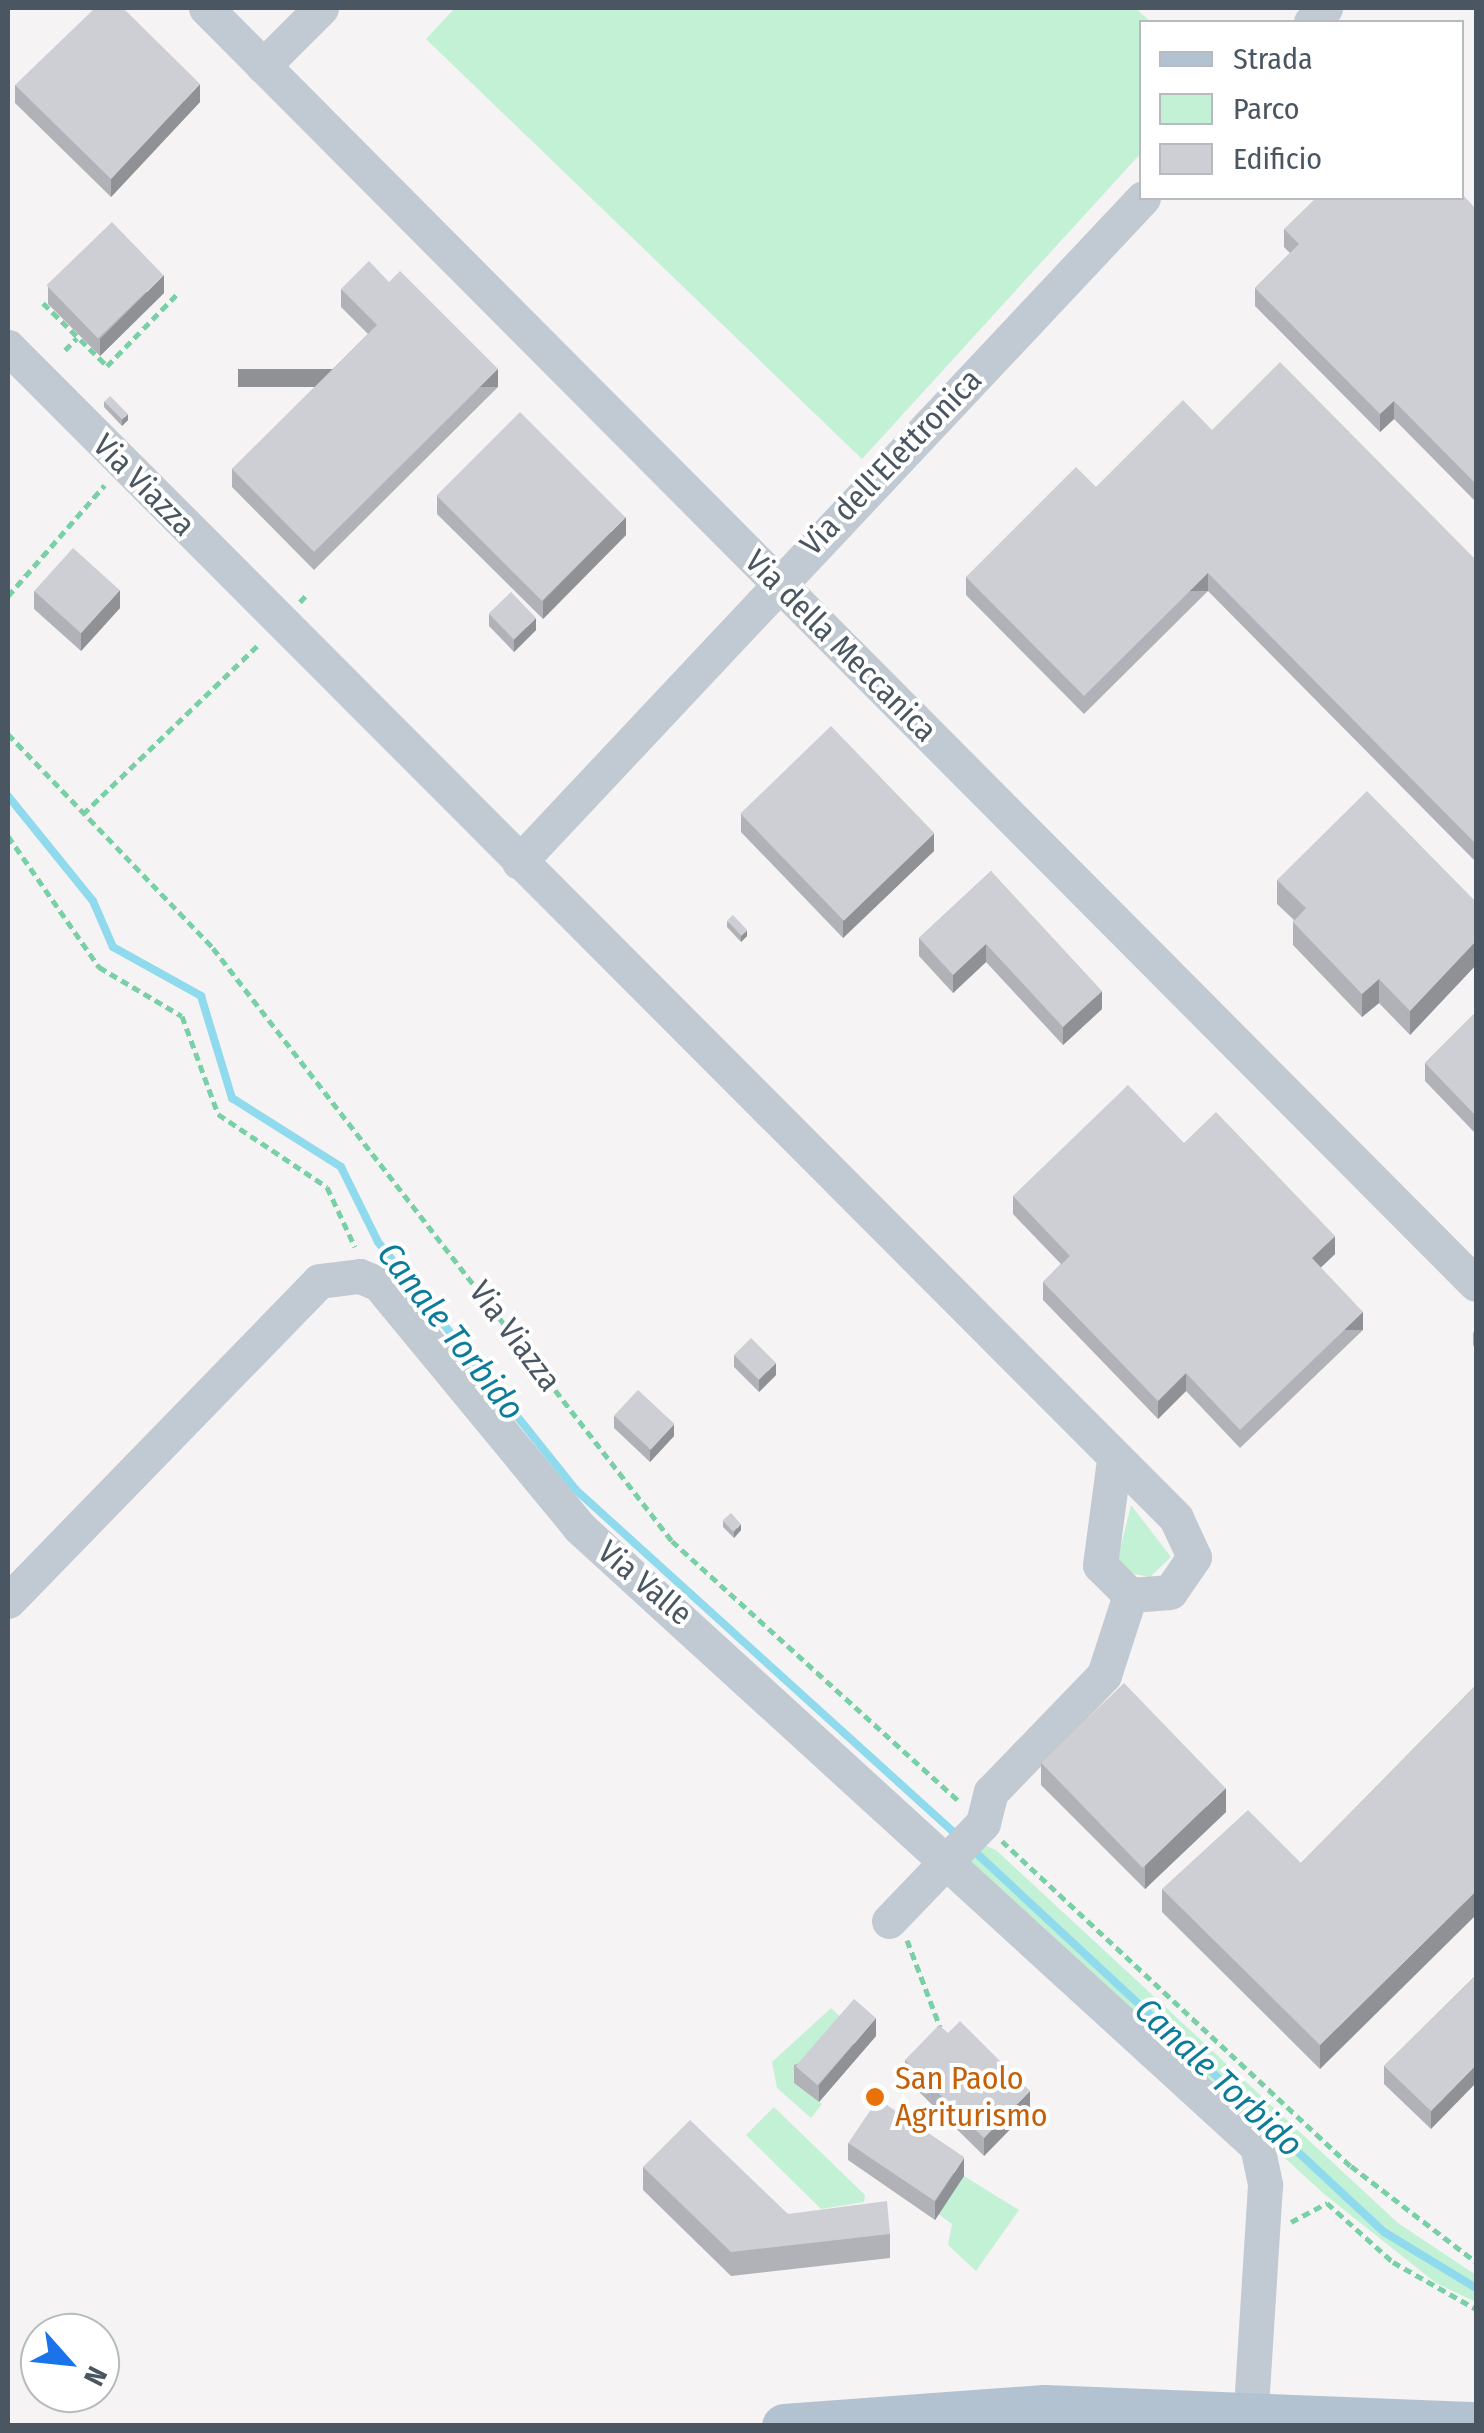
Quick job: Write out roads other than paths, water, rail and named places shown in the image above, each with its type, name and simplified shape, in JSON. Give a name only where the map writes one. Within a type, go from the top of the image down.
[{"type":"main road","points":[[784,2426],[1044,2406],[1476,2424]]},
{"type":"street","name":"Via della Meccanica","points":[[206,8],[1476,1284]]},
{"type":"street","points":[[263,66],[321,8]]},
{"type":"street","name":"Via dell'Elettronica","points":[[519,862],[776,582],[1142,200]]},
{"type":"street","name":"Via Viazza","points":[[8,347],[1176,1518],[1194,1557],[1170,1592],[1130,1595]]},
{"type":"street","name":"Via Valle","points":[[8,1601],[320,1281],[338,1274],[378,1284],[580,1527],[1257,2146],[1265,2166],[1252,2391]]},
{"type":"street","points":[[896,1924],[982,1823],[991,1792],[1110,1666],[1130,1595],[1096,1548],[1114,1460]]},
{"type":"waterway","name":"Canale Torbido","points":[[8,796],[93,901],[113,947],[201,996],[232,1098],[341,1167],[378,1242],[576,1490],[959,1837]]},
{"type":"waterway","name":"Canale Torbido","points":[[973,1850],[1384,2232],[1476,2288]]},
{"type":"place","name":"San Paolo Agriturismo","points":[[875,2097]]}]
